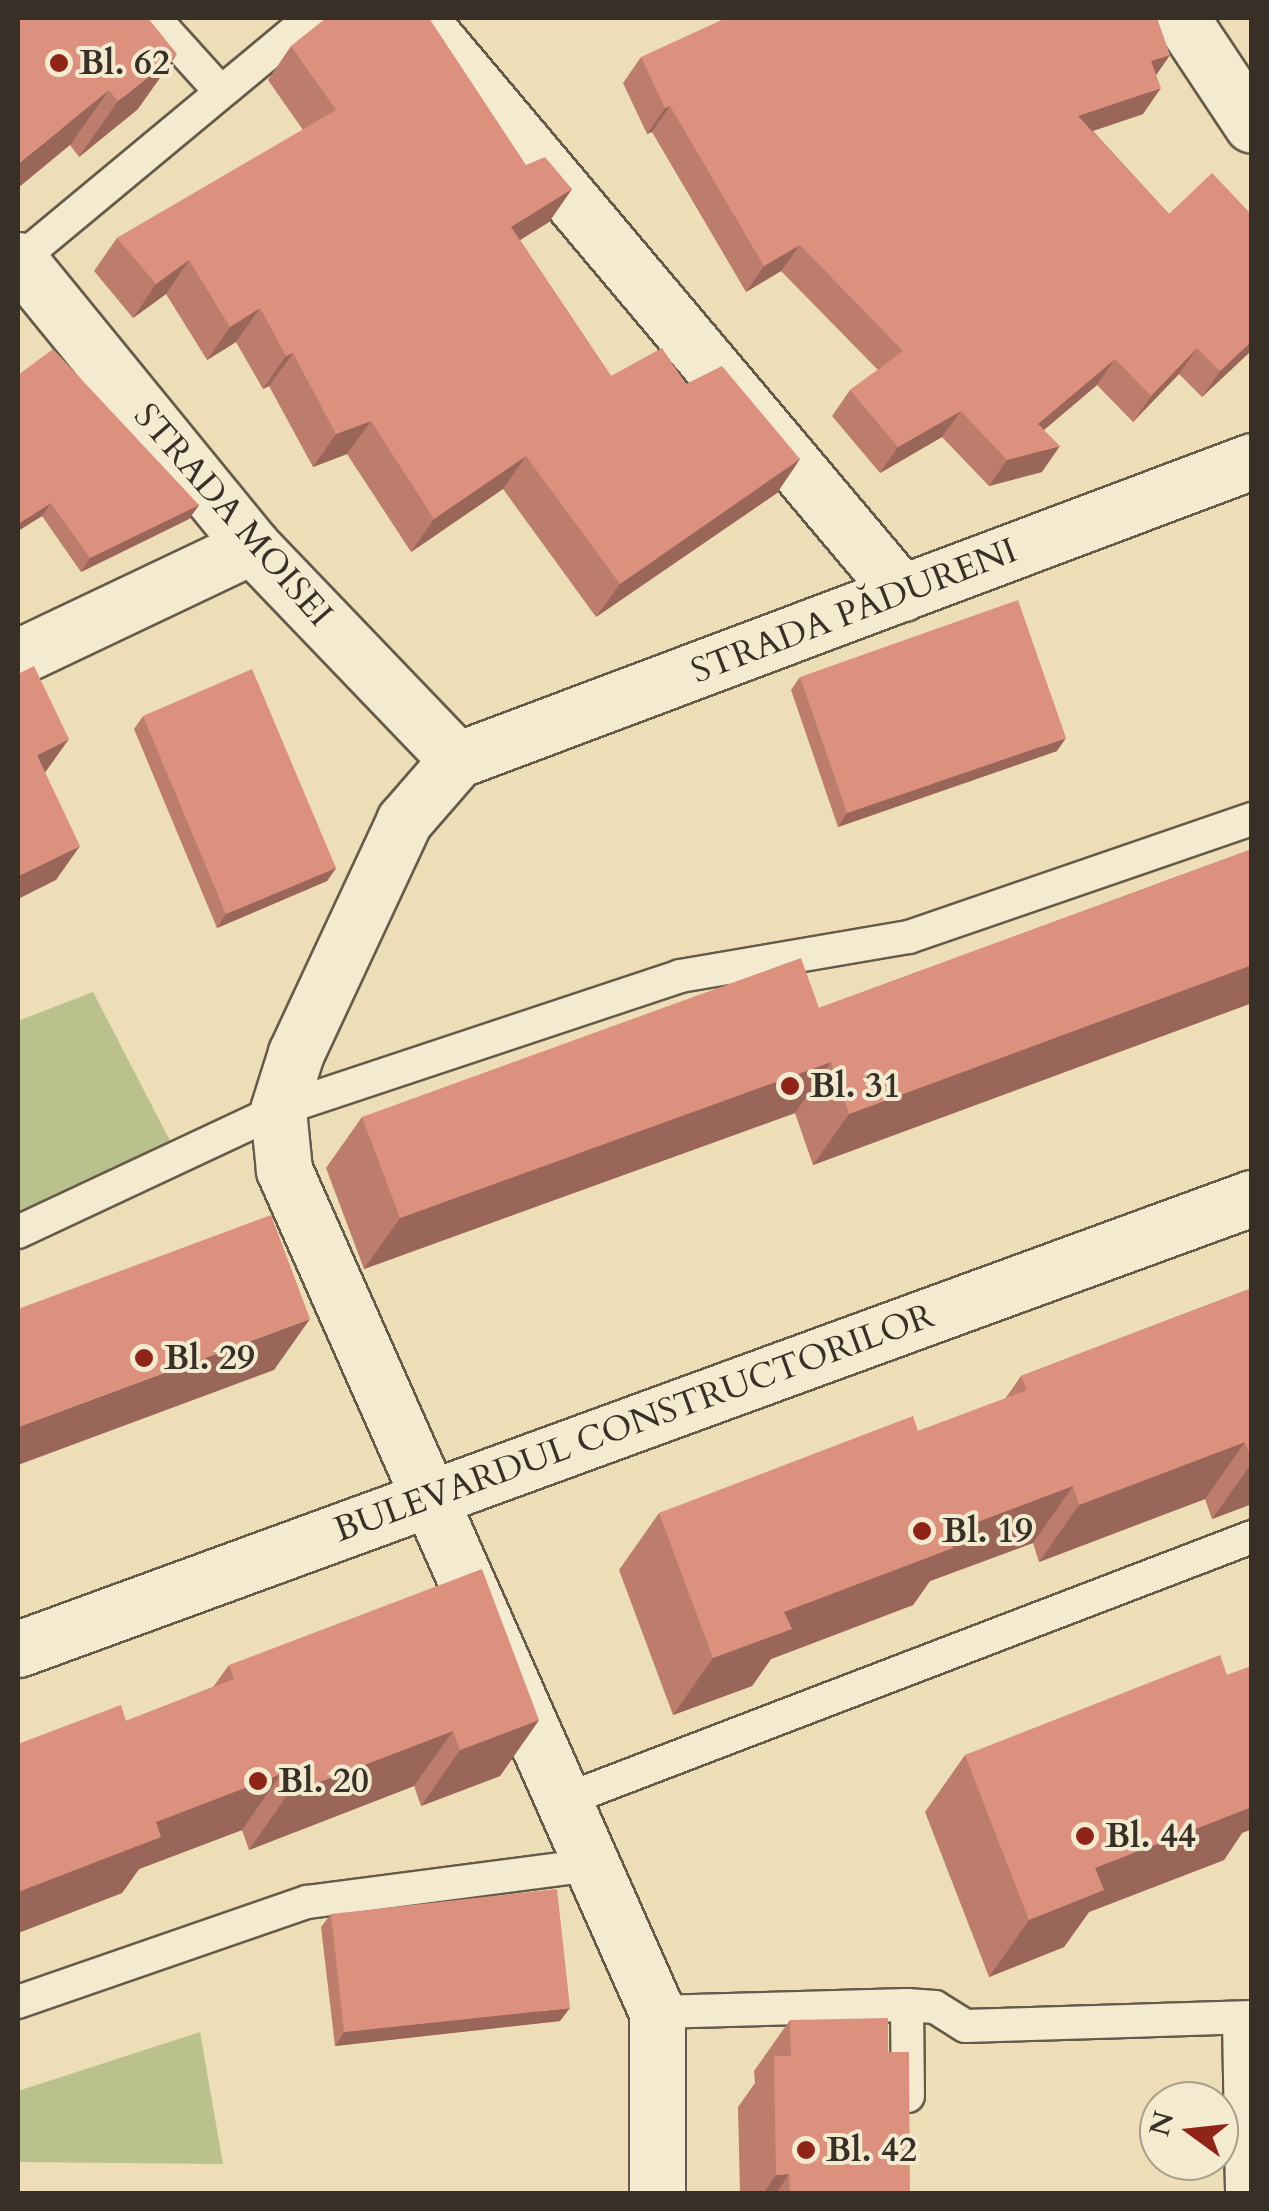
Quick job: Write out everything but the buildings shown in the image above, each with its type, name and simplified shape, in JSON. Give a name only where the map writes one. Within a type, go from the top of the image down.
[{"type":"street","points":[[418,18],[902,593]]},
{"type":"street","points":[[1181,18],[1252,125]]},
{"type":"street","name":"STRADA MOISEI","points":[[18,261],[252,546],[456,760]]},
{"type":"street","name":"STRADA PĂDURENI","points":[[456,760],[1252,461]]},
{"type":"street","points":[[18,657],[252,546]]},
{"type":"street","points":[[456,760],[404,821],[313,1009],[278,1110],[284,1170],[657,2012],[657,2194]]},
{"type":"street","name":"BULEVARDUL CONSTRUCTORILOR","points":[[18,1648],[1252,1198]]},
{"type":"lane","points":[[154,18],[219,90]]},
{"type":"lane","points":[[18,261],[219,90],[311,18]]},
{"type":"lane","points":[[18,1232],[278,1110],[680,976],[908,937],[1252,819]]},
{"type":"lane","points":[[565,1800],[1252,1538]]},
{"type":"lane","points":[[18,2002],[307,1902],[592,1865]]},
{"type":"lane","points":[[907,2005],[909,2137]]},
{"type":"lane","points":[[657,2012],[935,2006],[966,2026],[1245,2018],[1242,2194]]},
{"type":"green space","points":[[93,992],[180,1160],[18,1232],[18,1021]]},
{"type":"green space","points":[[200,2032],[223,2164],[18,2162],[18,2091]]},
{"type":"place","name":"Bl. 62","points":[[59,63]]},
{"type":"place","name":"Bl. 31","points":[[790,1086]]},
{"type":"place","name":"Bl. 29","points":[[144,1358]]},
{"type":"place","name":"Bl. 19","points":[[922,1531]]},
{"type":"place","name":"Bl. 20","points":[[258,1781]]},
{"type":"place","name":"Bl. 44","points":[[1085,1836]]},
{"type":"place","name":"Bl. 42","points":[[806,2150]]}]
